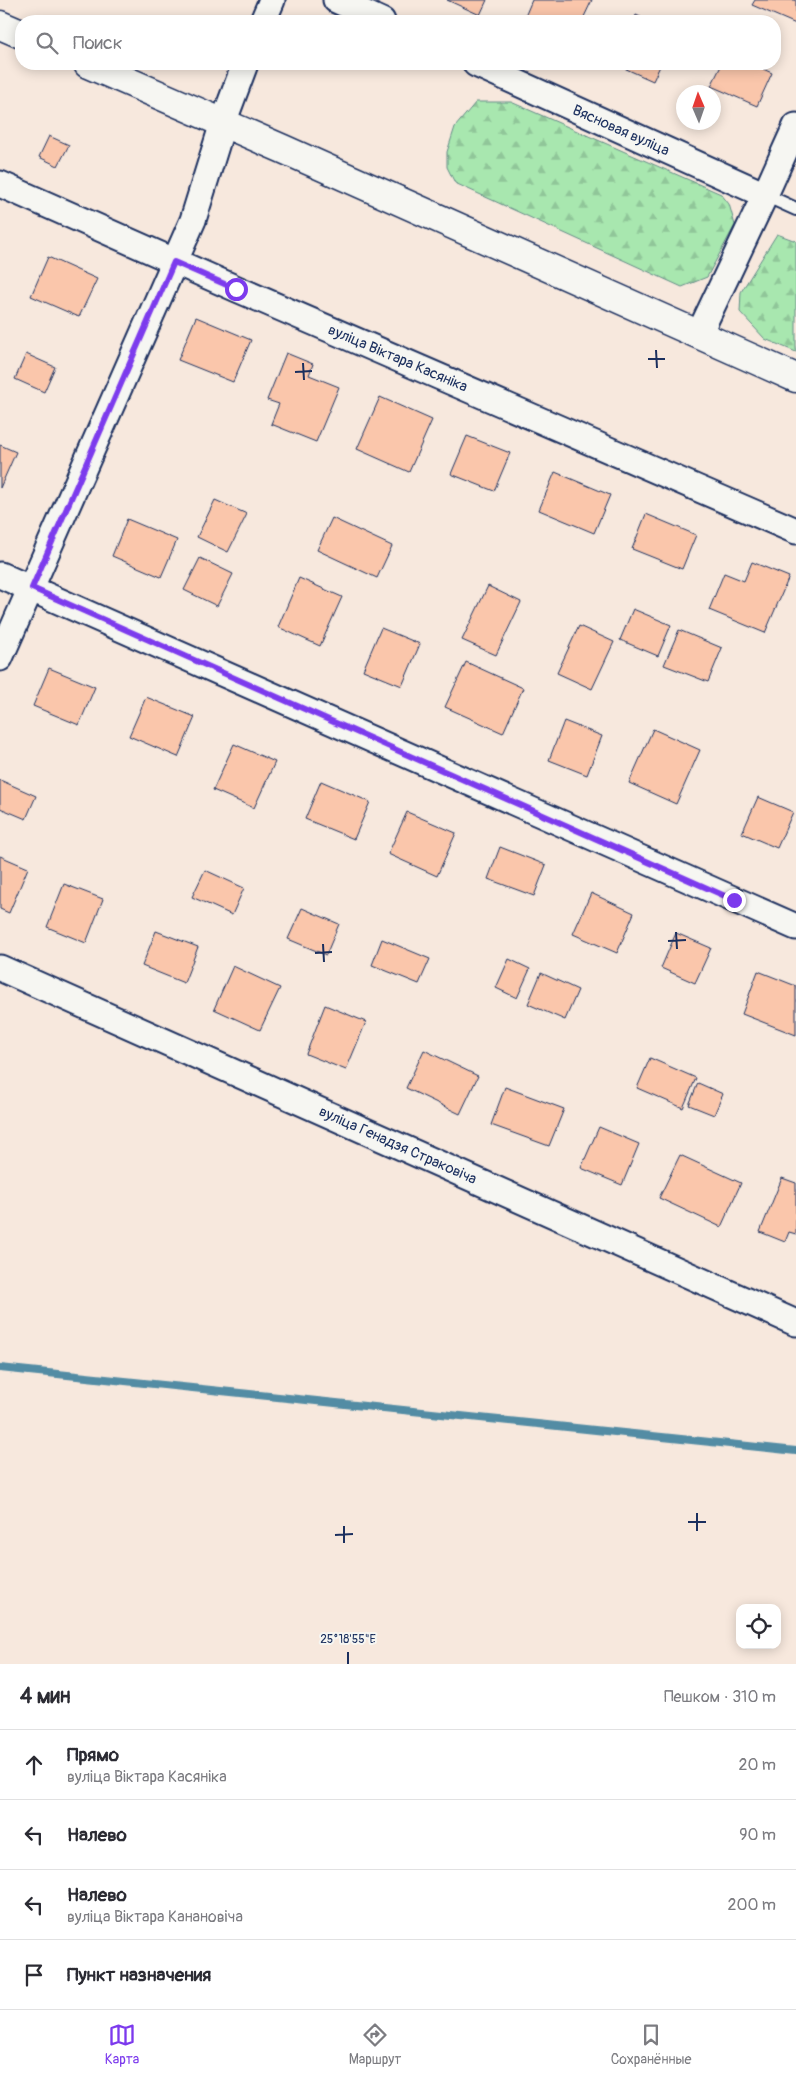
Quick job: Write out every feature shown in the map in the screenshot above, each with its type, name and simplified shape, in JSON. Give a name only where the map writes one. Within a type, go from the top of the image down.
[{"type":"street","points":[[266,15],[272,0]]},
{"type":"street","points":[[336,0],[369,15]]},
{"type":"street","points":[[0,25],[15,31]]},
{"type":"street","points":[[102,70],[223,122],[796,378]]},
{"type":"street","points":[[0,658],[193,220],[223,122],[243,70]]},
{"type":"street","name":"Вясновая вуліца","points":[[489,70],[765,195]]},
{"type":"street","points":[[699,334],[796,126]]},
{"type":"street","name":"вуліца Віктара Касяніка","points":[[0,184],[174,262],[796,531]]},
{"type":"street","points":[[0,575],[796,926]]},
{"type":"street","name":"вуліца Генадзя Страковіча","points":[[0,968],[796,1323]]},
{"type":"lane","points":[[765,195],[796,209]]},
{"type":"green space","points":[[476,102],[511,102],[721,194],[729,204],[735,225],[707,277],[682,287],[455,183],[447,167],[447,152],[455,127]]},
{"type":"green space","points":[[777,234],[796,241],[796,352],[765,339],[740,312],[741,292]]},
{"type":"building","points":[[447,0],[487,0],[480,15]]},
{"type":"building","points":[[532,0],[592,0],[585,15],[526,15]]},
{"type":"building","points":[[755,0],[796,0],[796,24],[781,18],[781,15],[775,15],[752,5]]},
{"type":"building","points":[[628,70],[658,70],[653,81]]},
{"type":"building","points":[[719,70],[765,70],[772,73],[757,106],[721,90],[721,85],[712,85]]},
{"type":"building","points":[[49,136],[69,145],[58,166],[39,157]]},
{"type":"building","points":[[48,257],[97,279],[79,317],[31,296]]},
{"type":"building","points":[[196,317],[251,340],[233,382],[178,360]]},
{"type":"building","points":[[286,353],[313,364],[309,375],[339,387],[316,442],[271,424],[279,404],[267,400]]},
{"type":"building","points":[[26,354],[55,367],[44,392],[15,379]]},
{"type":"building","points":[[380,397],[432,420],[409,472],[357,449]]},
{"type":"building","points":[[467,436],[510,453],[494,491],[451,474]]},
{"type":"building","points":[[0,445],[16,452],[0,488]]},
{"type":"building","points":[[555,472],[610,495],[594,533],[539,510]]},
{"type":"building","points":[[215,500],[247,514],[228,552],[197,537]]},
{"type":"building","points":[[646,514],[696,535],[682,569],[632,549]]},
{"type":"building","points":[[332,518],[392,546],[377,578],[317,550]]},
{"type":"building","points":[[127,519],[177,540],[161,577],[112,556]]},
{"type":"building","points":[[200,558],[233,574],[217,606],[184,590]]},
{"type":"building","points":[[752,562],[789,577],[765,633],[709,610],[724,573],[744,581]]},
{"type":"building","points":[[299,578],[342,597],[320,646],[278,627]]},
{"type":"building","points":[[488,586],[521,602],[496,655],[462,640]]},
{"type":"building","points":[[633,609],[671,625],[658,656],[620,640]]},
{"type":"building","points":[[579,626],[614,642],[592,689],[557,673]]},
{"type":"building","points":[[381,628],[420,644],[402,686],[363,670]]},
{"type":"building","points":[[679,630],[722,648],[708,682],[664,665]]},
{"type":"building","points":[[466,662],[523,688],[503,733],[445,707]]},
{"type":"building","points":[[49,668],[95,687],[79,725],[33,706]]},
{"type":"building","points":[[146,697],[195,717],[178,757],[129,736]]},
{"type":"building","points":[[564,721],[602,736],[587,775],[549,760]]},
{"type":"building","points":[[653,729],[700,750],[676,804],[629,783]]},
{"type":"building","points":[[234,744],[275,762],[254,808],[213,790]]},
{"type":"building","points":[[0,780],[36,796],[26,819],[0,808]]},
{"type":"building","points":[[321,781],[370,802],[354,839],[305,819]]},
{"type":"building","points":[[758,797],[793,812],[777,848],[742,833]]},
{"type":"building","points":[[407,812],[456,833],[437,876],[388,854]]},
{"type":"building","points":[[500,847],[546,865],[534,896],[488,879]]},
{"type":"building","points":[[0,856],[28,868],[9,913],[0,909]]},
{"type":"building","points":[[205,870],[244,888],[232,915],[192,897]]},
{"type":"building","points":[[64,884],[103,899],[86,943],[47,927]]},
{"type":"building","points":[[591,893],[634,913],[617,953],[573,934]]},
{"type":"building","points":[[302,908],[339,924],[326,955],[288,939]]},
{"type":"building","points":[[156,931],[198,947],[184,983],[142,966]]},
{"type":"building","points":[[676,933],[711,948],[695,983],[661,968]]},
{"type":"building","points":[[382,939],[430,959],[419,984],[372,965]]},
{"type":"building","points":[[509,959],[530,969],[517,998],[496,988]]},
{"type":"building","points":[[233,966],[280,988],[260,1030],[214,1009]]},
{"type":"building","points":[[758,971],[796,986],[796,1035],[742,1014]]},
{"type":"building","points":[[541,973],[578,990],[565,1020],[528,1004]]},
{"type":"building","points":[[325,1005],[366,1022],[346,1070],[306,1054]]},
{"type":"building","points":[[424,1050],[478,1076],[460,1114],[406,1088]]},
{"type":"building","points":[[650,1058],[696,1078],[683,1108],[637,1088]]},
{"type":"building","points":[[698,1083],[723,1094],[714,1115],[689,1105]]},
{"type":"building","points":[[505,1087],[564,1109],[549,1146],[491,1125]]},
{"type":"building","points":[[599,1127],[639,1144],[622,1185],[581,1168]]},
{"type":"building","points":[[680,1155],[741,1183],[721,1227],[659,1198]]},
{"type":"building","points":[[782,1178],[796,1183],[796,1234],[789,1232],[785,1242],[760,1232]]},
{"type":"waterway","points":[[0,1368],[796,1451]]},
{"type":"route","points":[[236,289],[174,262],[32,588],[734,900]]}]
